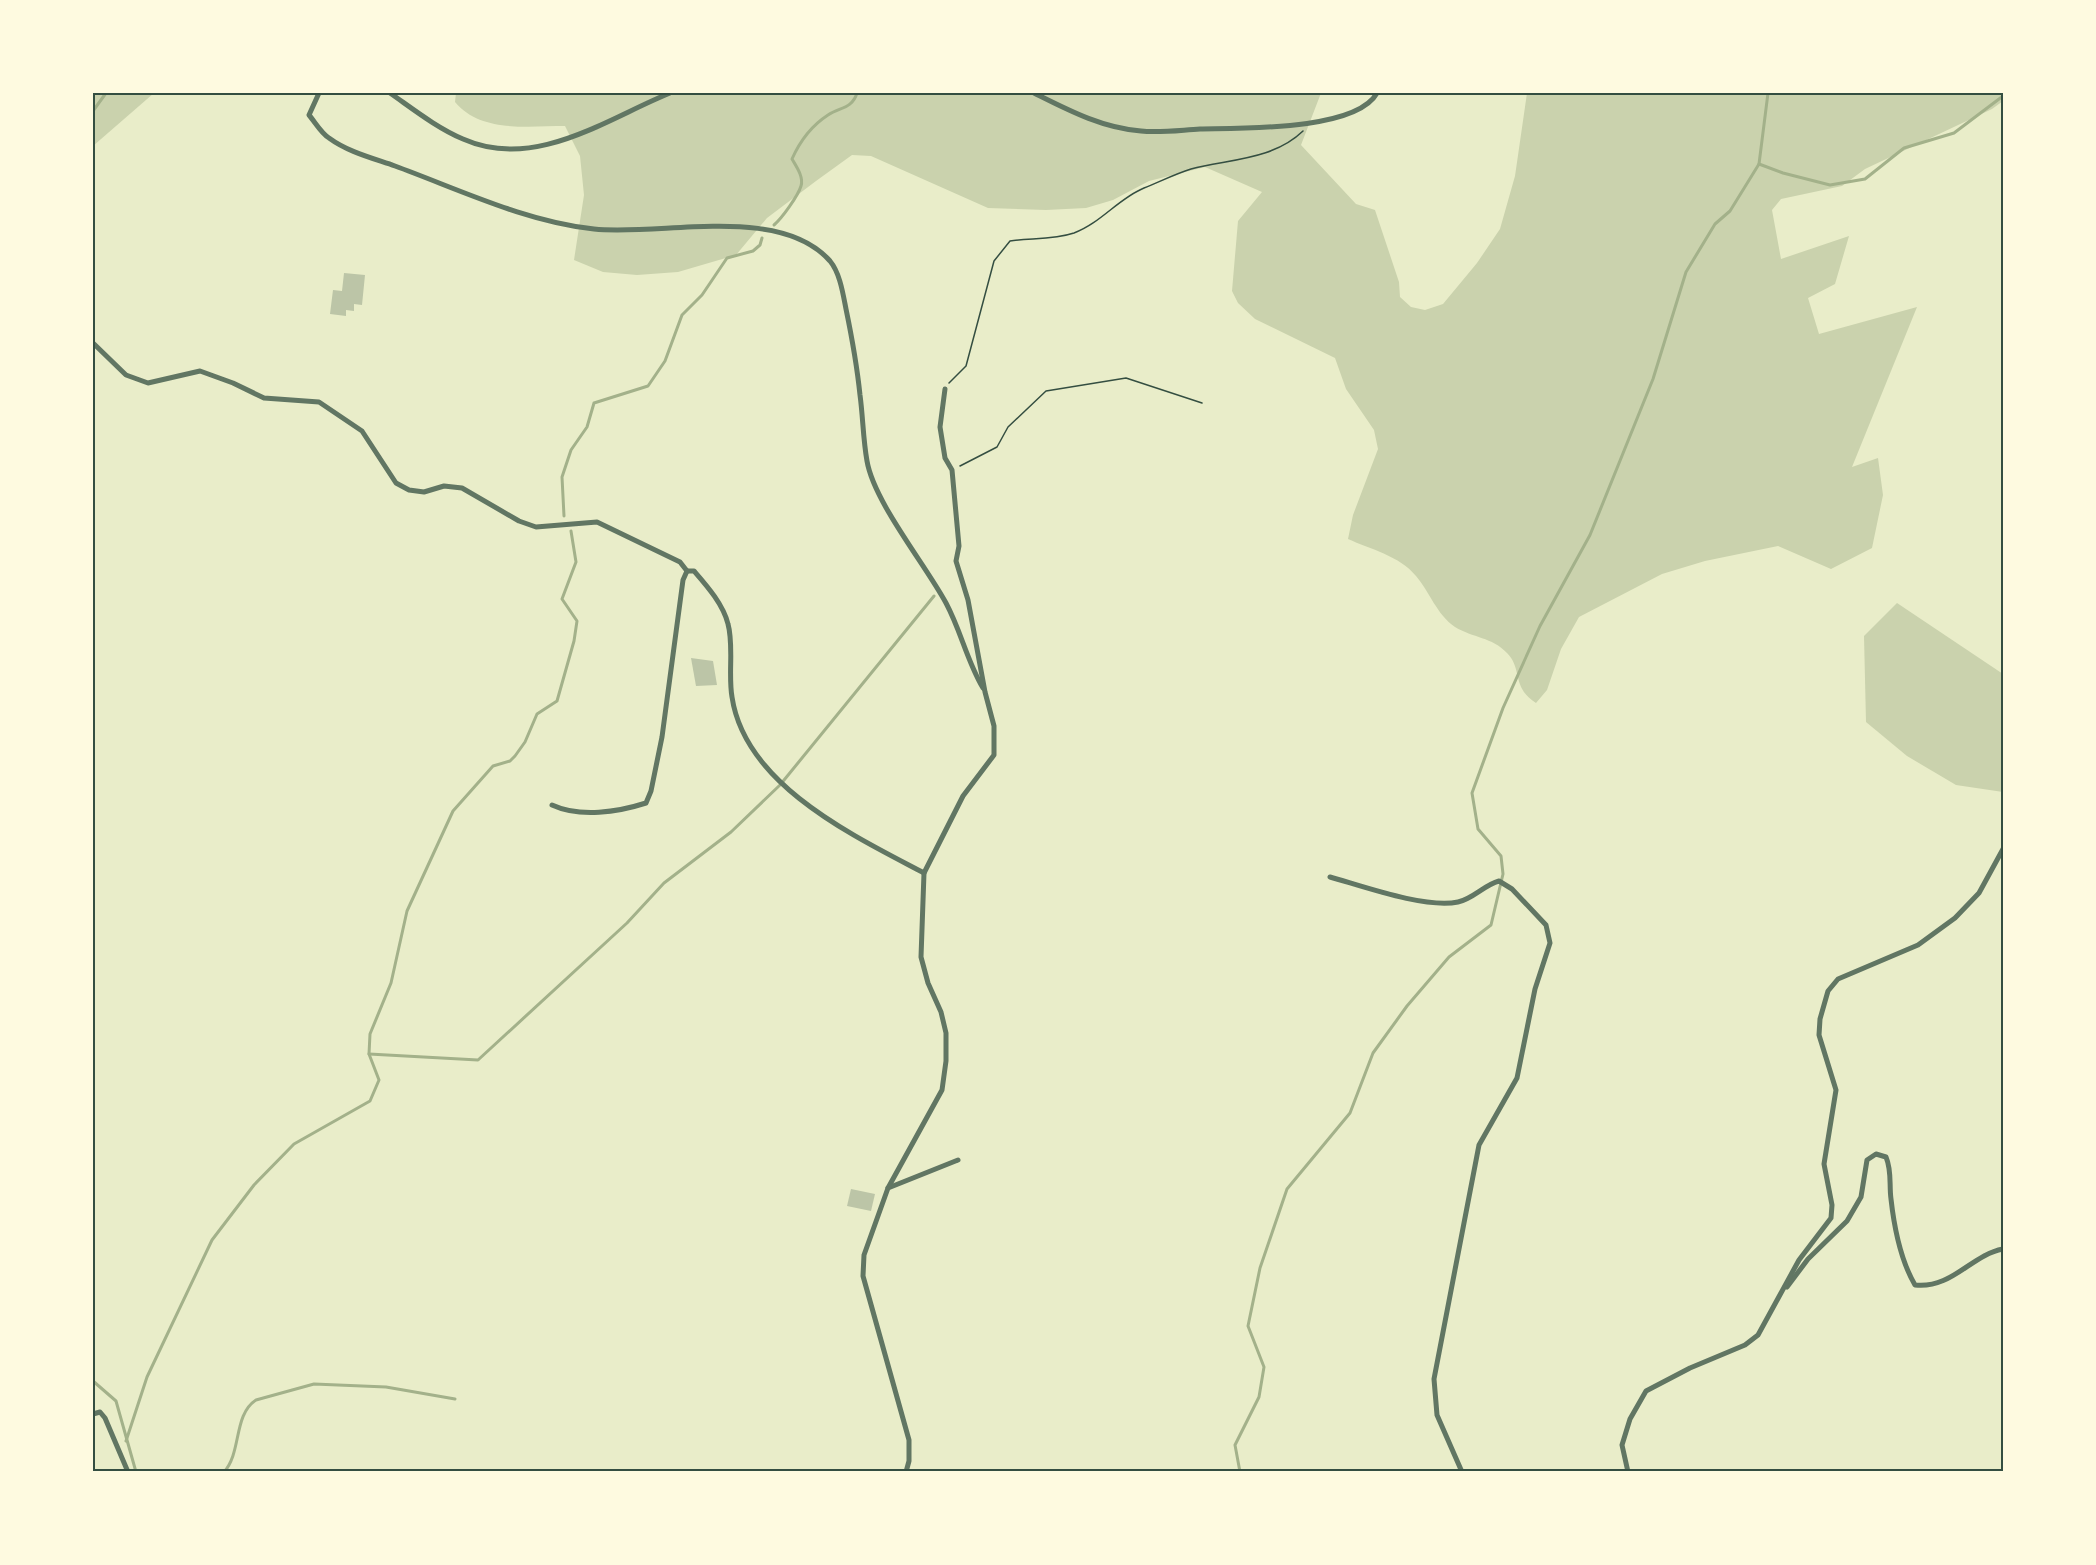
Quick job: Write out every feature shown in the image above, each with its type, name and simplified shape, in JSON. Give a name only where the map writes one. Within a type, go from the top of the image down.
[{"type":"street","points":[[319,93],[309,115],[327,137],[359,154],[514,209],[593,229],[637,231],[750,225],[782,232],[813,244],[832,263],[842,290],[858,377],[867,463],[888,510],[928,570],[948,607],[973,672],[985,692]]},
{"type":"street","points":[[390,93],[424,117],[464,140],[497,149],[530,149],[581,134],[670,93]]},
{"type":"street","points":[[1034,93],[1078,115],[1141,131],[1234,130],[1314,121],[1346,115],[1371,104],[1377,93]]},
{"type":"street","points":[[93,343],[126,375],[148,383],[200,371],[233,382],[264,398],[319,402],[363,431],[396,483],[409,490],[424,492],[444,486],[462,488],[519,521],[536,527],[597,522],[680,562],[687,571]]},
{"type":"street","points":[[906,1472],[909,1461],[909,1440],[863,1276],[864,1255],[888,1188],[942,1090],[946,1061],[941,1012],[928,984],[921,957],[924,873],[963,796],[994,755],[994,726],[985,692],[968,600],[956,561],[958,546],[952,470],[945,458],[940,427],[945,389]]},
{"type":"street","points":[[687,571],[694,570],[714,594],[728,625],[732,699],[742,734],[798,797],[840,829],[924,873]]},
{"type":"street","points":[[552,805],[563,810],[606,812],[646,803],[651,791],[662,737],[682,580],[687,571]]},
{"type":"street","points":[[1628,1472],[1622,1444],[1630,1419],[1646,1391],[1690,1368],[1745,1345],[1758,1335],[1799,1260],[1831,1218],[1832,1205],[1824,1164],[1836,1090],[1819,1035],[1820,1019],[1828,991],[1839,979],[1918,945],[1955,918],[1979,893],[2003,849]]},
{"type":"street","points":[[1330,877],[1403,897],[1434,902],[1458,902],[1488,884],[1499,881],[1522,899],[1546,925],[1549,934],[1550,944],[1544,957],[1528,1021],[1517,1078],[1479,1145],[1434,1379],[1437,1415],[1462,1472]]},
{"type":"street","points":[[1785,1289],[1808,1259],[1847,1221],[1861,1197],[1867,1160],[1876,1154],[1886,1157],[1889,1165],[1891,1200],[1906,1271],[1915,1285],[1930,1287],[1968,1268],[1993,1251],[2003,1249]]},
{"type":"street","points":[[888,1188],[958,1160]]},
{"type":"street","points":[[93,1414],[100,1412],[105,1418],[128,1472]]},
{"type":"path","points":[[945,389],[966,366],[994,261],[1010,241],[1051,238],[1075,232],[1104,217],[1139,190],[1190,170],[1260,154],[1293,141],[1314,121]]},
{"type":"path","points":[[952,470],[997,447],[1008,427],[1046,391],[1126,378],[1202,403]]},
{"type":"green space","points":[[93,93],[154,93],[93,146]]},
{"type":"green space","points":[[456,93],[1321,93],[1301,145],[1356,204],[1375,210],[1399,282],[1400,297],[1411,307],[1425,310],[1443,304],[1477,263],[1500,229],[1515,176],[1527,93],[2003,93],[2003,101],[1992,109],[1865,169],[1842,186],[1781,199],[1772,210],[1781,259],[1849,236],[1835,284],[1808,298],[1819,334],[1917,307],[1852,467],[1878,458],[1883,495],[1872,548],[1831,569],[1778,546],[1705,561],[1662,574],[1579,617],[1561,649],[1547,690],[1536,703],[1523,691],[1515,665],[1507,653],[1495,644],[1462,631],[1449,622],[1438,610],[1416,576],[1402,563],[1348,539],[1353,515],[1378,449],[1374,430],[1346,389],[1335,358],[1255,319],[1238,303],[1232,291],[1238,221],[1262,192],[1205,167],[1149,181],[1113,200],[1086,208],[1046,210],[988,208],[871,156],[852,155],[767,218],[736,255],[678,272],[637,275],[603,272],[574,260],[584,195],[580,156],[565,126],[520,127],[491,123],[466,112],[455,102]]},
{"type":"green space","points":[[1897,603],[2003,674],[2003,792],[1956,785],[1907,756],[1866,722],[1864,636]]},
{"type":"building","points":[[344,273],[365,275],[362,305],[354,304],[354,311],[346,310],[346,316],[330,314],[333,290],[342,291]]},
{"type":"building","points":[[691,658],[713,661],[717,685],[696,686]]},
{"type":"building","points":[[851,1189],[875,1194],[871,1211],[847,1206]]},
{"type":"waterway","points":[[93,111],[106,93]]},
{"type":"waterway","points":[[774,225],[789,207],[802,183],[801,175],[792,159],[799,146],[816,124],[828,115],[849,105],[857,93]]},
{"type":"waterway","points":[[1240,1472],[1235,1445],[1259,1397],[1264,1367],[1248,1326],[1260,1268],[1287,1189],[1350,1113],[1373,1053],[1407,1006],[1449,957],[1491,925],[1503,874],[1501,856],[1478,829],[1472,793],[1503,708],[1540,626],[1590,535],[1653,379],[1686,272],[1715,224],[1730,211],[1759,164],[1768,93]]},
{"type":"waterway","points":[[1759,164],[1783,173],[1830,185],[1865,179],[1904,148],[1954,133],[2003,96]]},
{"type":"waterway","points":[[564,516],[562,477],[571,450],[587,427],[594,403],[648,386],[665,361],[682,315],[702,295],[727,258],[753,251],[760,245],[762,238]]},
{"type":"waterway","points":[[126,1441],[147,1377],[212,1240],[254,1185],[294,1144],[370,1101],[379,1080],[369,1054],[370,1034],[391,983],[407,911],[453,811],[493,766],[510,761],[515,756],[525,742],[537,714],[557,701],[574,641],[577,621],[562,599],[576,562],[571,531]]},
{"type":"waterway","points":[[369,1054],[478,1060],[627,923],[664,883],[731,832],[780,785],[934,596]]},
{"type":"waterway","points":[[93,1381],[116,1401],[136,1472]]},
{"type":"waterway","points":[[224,1472],[230,1464],[244,1415],[256,1400],[314,1384],[386,1387],[455,1399]]}]
